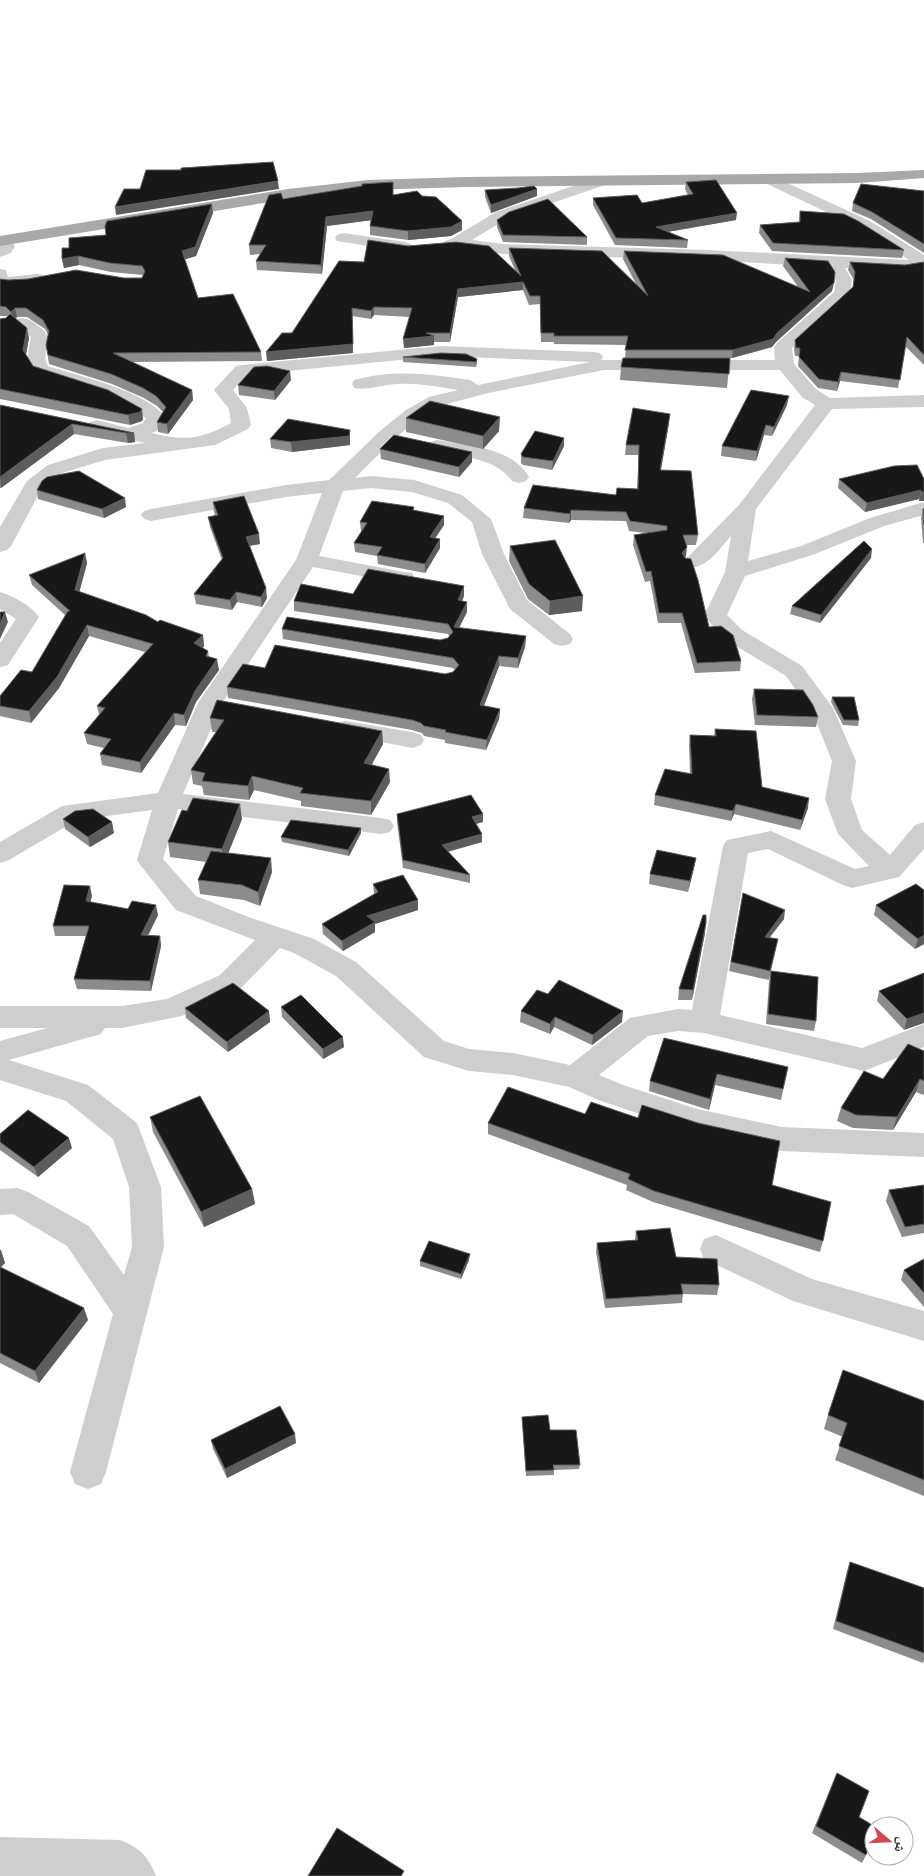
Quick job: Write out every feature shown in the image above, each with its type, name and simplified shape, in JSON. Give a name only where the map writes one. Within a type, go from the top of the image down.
[{"type":"main road","points":[[1,245],[330,189],[368,185],[466,182],[770,180],[924,174]]},
{"type":"street","points":[[770,180],[864,224],[898,244],[924,263]]},
{"type":"street","points":[[456,243],[502,215],[603,181]]},
{"type":"street","points":[[344,238],[408,247],[417,246]]},
{"type":"street","points":[[539,250],[545,242],[565,238]]},
{"type":"street","points":[[437,245],[456,243],[504,249],[707,255],[904,266],[924,263]]},
{"type":"street","points":[[834,262],[844,280],[842,294],[783,347],[785,365],[809,393],[826,404],[924,401]]},
{"type":"street","points":[[0,274],[0,279],[4,282],[16,283],[53,276]]},
{"type":"street","points":[[23,323],[40,335],[36,360],[41,370],[108,391],[134,402],[156,417],[150,427],[131,433]]},
{"type":"street","points":[[0,546],[34,485],[54,469],[104,454],[216,439],[241,425],[238,408],[223,390],[242,370],[441,351],[602,357],[640,365]]},
{"type":"street","points":[[785,365],[604,365],[487,388],[436,401],[413,414],[387,435],[335,486],[307,560],[279,617],[220,705],[168,800],[150,860],[186,902],[241,925],[304,946],[346,969],[434,1049],[469,1060],[513,1064],[575,1077],[612,1093],[697,1121],[782,1140],[924,1145]]},
{"type":"street","points":[[362,384],[377,379],[406,378],[487,388]]},
{"type":"street","points":[[694,562],[746,509],[826,404]]},
{"type":"street","points":[[84,423],[177,445]]},
{"type":"street","points":[[387,435],[497,460],[512,466],[519,477]]},
{"type":"street","points":[[151,515],[286,491],[371,482],[414,486],[456,499],[481,519],[493,554],[518,604],[562,639]]},
{"type":"street","points":[[736,572],[808,550],[877,522],[924,508]]},
{"type":"street","points":[[746,509],[736,572],[715,616],[734,635],[794,671],[825,713],[844,761],[838,800],[852,834],[890,870]]},
{"type":"street","points":[[307,560],[423,581]]},
{"type":"street","points":[[0,599],[28,617],[0,660]]},
{"type":"street","points":[[326,724],[412,740]]},
{"type":"street","points":[[0,854],[71,812],[168,800],[381,826]]},
{"type":"street","points":[[704,1022],[736,846],[771,840],[852,879],[890,870],[910,851],[924,831]]},
{"type":"street","points":[[0,1052],[122,1017],[172,1009],[230,982],[275,937]]},
{"type":"street","points":[[0,1017],[122,1017]]},
{"type":"street","points":[[575,1077],[640,1026],[678,1020],[704,1022],[864,1060],[924,1035]]},
{"type":"street","points":[[0,1069],[77,1092],[126,1132],[145,1187],[148,1247],[88,1472]]},
{"type":"street","points":[[0,1202],[17,1201],[78,1236],[130,1312]]},
{"type":"street","points":[[716,1249],[805,1291],[924,1326]]},
{"type":"street","points":[[0,1858],[120,1861],[135,1876]]},
{"type":"building","points":[[273,162],[278,181],[115,207],[124,189],[140,189],[146,170],[181,170],[181,168]]},
{"type":"building","points":[[716,180],[737,213],[656,227],[688,240],[616,238],[593,198],[637,195],[642,203],[693,194],[686,182]]},
{"type":"building","points":[[393,182],[393,195],[417,191],[422,196],[436,197],[462,221],[451,227],[408,231],[370,226],[373,211],[326,217],[321,265],[256,261],[266,245],[249,245],[269,195],[281,193],[283,199],[362,186],[362,184]]},
{"type":"building","points":[[861,184],[924,191],[924,244],[872,212],[853,203]]},
{"type":"building","points":[[534,186],[537,189],[491,205],[485,190],[518,188]]},
{"type":"building","points":[[548,199],[587,237],[503,235],[497,220],[509,212]]},
{"type":"building","points":[[212,204],[195,247],[182,251],[198,298],[233,294],[261,352],[113,353],[192,390],[167,424],[157,422],[166,407],[156,396],[111,374],[48,355],[46,345],[49,331],[43,320],[26,308],[15,308],[11,312],[6,307],[0,306],[0,279],[28,279],[76,270],[124,278],[142,278],[145,271],[142,266],[110,263],[78,256],[62,259],[62,248],[69,248],[69,238],[106,235],[105,226],[107,221]]},
{"type":"building","points":[[800,211],[844,214],[904,250],[773,243],[760,225],[800,222]]},
{"type":"building","points":[[368,240],[408,246],[456,242],[489,246],[521,276],[509,248],[602,251],[648,296],[624,251],[723,255],[810,292],[785,258],[828,261],[835,272],[834,283],[777,333],[773,339],[733,350],[625,350],[628,336],[554,336],[554,333],[541,333],[540,296],[530,296],[523,282],[458,289],[450,333],[426,333],[434,336],[403,339],[412,308],[374,307],[371,311],[352,308],[353,344],[266,352],[282,333],[292,333],[339,261],[364,262]]},
{"type":"building","points":[[850,262],[905,265],[924,262],[924,355],[907,337],[900,380],[841,372],[838,382],[819,379],[799,357],[800,348],[796,348],[795,340],[853,287],[855,272]]},
{"type":"building","points":[[10,314],[27,328],[23,350],[33,366],[108,390],[142,409],[140,412],[128,415],[0,389],[0,319],[6,318]]},
{"type":"building","points":[[441,353],[466,354],[477,359],[476,362],[403,357]]},
{"type":"building","points":[[623,358],[730,358],[729,374],[621,367]]},
{"type":"building","points":[[267,366],[290,371],[274,391],[238,385],[254,367]]},
{"type":"building","points":[[751,390],[789,396],[774,427],[766,425],[757,451],[722,446]]},
{"type":"building","points":[[430,401],[500,417],[483,436],[406,418]]},
{"type":"building","points":[[0,405],[134,433],[72,424],[0,477]]},
{"type":"building","points":[[633,408],[670,414],[660,470],[691,471],[698,535],[683,535],[687,547],[682,553],[685,558],[691,559],[709,627],[721,626],[733,635],[741,661],[697,663],[682,613],[659,613],[651,571],[646,572],[634,535],[667,530],[667,526],[630,521],[626,512],[571,510],[570,514],[524,508],[533,485],[616,495],[617,488],[638,489],[639,445],[626,445]]},
{"type":"building","points":[[288,419],[350,430],[349,436],[291,442],[270,439]]},
{"type":"building","points":[[535,431],[564,438],[553,461],[523,457],[521,454]]},
{"type":"building","points":[[394,435],[472,452],[459,467],[380,449]]},
{"type":"building","points":[[917,465],[924,479],[924,492],[921,492],[921,490],[867,503],[839,479],[894,466]]},
{"type":"building","points":[[79,471],[125,498],[102,509],[37,490],[42,481],[47,477]]},
{"type":"building","points":[[244,496],[259,534],[246,537],[266,588],[261,597],[236,592],[230,600],[194,594],[223,558],[208,517],[218,515],[213,502]]},
{"type":"building","points":[[372,501],[414,507],[413,510],[444,516],[430,537],[440,539],[425,564],[377,555],[382,547],[354,543],[367,523],[360,522]]},
{"type":"building","points":[[555,540],[583,596],[550,601],[529,584],[510,546]]},
{"type":"building","points":[[864,541],[872,549],[821,615],[792,606]]},
{"type":"building","points":[[85,553],[75,590],[146,615],[158,622],[160,620],[203,635],[194,643],[208,651],[206,656],[217,659],[195,691],[184,715],[174,713],[140,762],[100,754],[111,739],[84,733],[105,708],[97,706],[153,644],[87,625],[57,677],[29,711],[0,706],[0,696],[21,670],[32,672],[68,611],[70,611],[29,575]]},
{"type":"building","points":[[368,569],[464,586],[458,600],[467,602],[454,627],[526,636],[518,658],[499,656],[480,705],[500,709],[487,740],[445,732],[446,730],[424,726],[412,720],[227,687],[243,664],[265,668],[275,645],[445,674],[453,672],[459,665],[453,658],[282,629],[287,617],[440,640],[448,638],[453,632],[448,624],[294,601],[301,584],[353,594]]},
{"type":"building","points":[[0,612],[5,612],[0,624]]},
{"type":"building","points":[[754,689],[803,690],[818,717],[757,715]]},
{"type":"building","points":[[832,697],[854,697],[859,720],[844,720]]},
{"type":"building","points":[[217,700],[382,731],[364,763],[389,769],[371,801],[300,793],[303,788],[252,776],[248,786],[202,781],[205,773],[191,770],[224,720],[210,718]]},
{"type":"building","points":[[715,729],[756,731],[762,787],[809,798],[802,820],[736,804],[733,811],[655,795],[665,769],[692,774],[690,735],[716,736]]},
{"type":"building","points":[[471,795],[483,814],[472,817],[482,834],[442,845],[470,875],[403,860],[397,814]]},
{"type":"building","points":[[193,798],[240,804],[222,849],[168,842],[182,810],[187,811]]},
{"type":"building","points":[[93,809],[112,822],[88,837],[63,819],[75,811]]},
{"type":"building","points":[[291,820],[361,828],[348,850],[281,837]]},
{"type":"building","points":[[657,850],[696,858],[690,881],[650,874]]},
{"type":"building","points":[[211,851],[271,858],[258,892],[242,885],[198,880]]},
{"type":"building","points":[[403,875],[418,900],[367,916],[375,922],[342,941],[322,924],[378,892],[373,884]]},
{"type":"building","points":[[916,884],[924,890],[924,935],[918,939],[876,905]]},
{"type":"building","points":[[64,885],[90,886],[86,901],[128,909],[132,901],[156,905],[141,935],[160,936],[150,981],[74,979],[89,926],[53,926]]},
{"type":"building","points":[[743,893],[785,910],[765,937],[778,939],[770,971],[731,962]]},
{"type":"building","points":[[703,915],[706,915],[706,923],[693,990],[679,989]]},
{"type":"building","points":[[771,971],[818,977],[816,1021],[768,1014]]},
{"type":"building","points":[[924,973],[924,1013],[907,1019],[879,991]]},
{"type":"building","points":[[559,980],[623,1011],[593,1035],[555,1017],[550,1024],[521,1011],[537,990],[548,994]]},
{"type":"building","points":[[233,983],[269,1011],[227,1042],[185,1008]]},
{"type":"building","points":[[301,995],[343,1037],[323,1049],[281,1007]]},
{"type":"building","points":[[664,1038],[788,1067],[783,1089],[717,1074],[710,1099],[650,1081]]},
{"type":"building","points":[[908,1044],[924,1051],[924,1081],[920,1079],[897,1117],[856,1115],[841,1108],[864,1071],[883,1079]]},
{"type":"building","points":[[508,1087],[585,1114],[591,1102],[638,1118],[642,1105],[698,1123],[780,1141],[772,1185],[831,1202],[823,1241],[654,1191],[628,1179],[630,1174],[488,1123]]},
{"type":"building","points":[[200,1096],[252,1189],[201,1212],[150,1117]]},
{"type":"building","points":[[28,1110],[69,1138],[34,1167],[0,1142],[0,1134]]},
{"type":"building","points":[[924,1185],[924,1224],[905,1227],[889,1190]]},
{"type":"building","points":[[670,1228],[676,1257],[717,1259],[719,1285],[681,1284],[683,1294],[606,1299],[597,1243],[638,1240],[636,1231]]},
{"type":"building","points":[[429,1241],[470,1254],[461,1274],[420,1261]]},
{"type":"building","points":[[924,1259],[924,1293],[904,1270]]},
{"type":"building","points":[[0,1267],[84,1308],[35,1371],[0,1353]]},
{"type":"building","points":[[843,1370],[924,1401],[924,1480],[839,1446],[847,1423],[828,1415]]},
{"type":"building","points":[[280,1406],[295,1434],[225,1469],[211,1440]]},
{"type":"building","points":[[548,1415],[550,1430],[576,1430],[580,1465],[553,1465],[554,1470],[526,1471],[522,1417]]},
{"type":"building","points":[[850,1562],[924,1588],[924,1653],[836,1621]]},
{"type":"building","points":[[837,1773],[869,1791],[859,1817],[864,1820],[864,1854],[816,1826]]},
{"type":"building","points":[[337,1828],[404,1871],[401,1876],[308,1876]]}]
